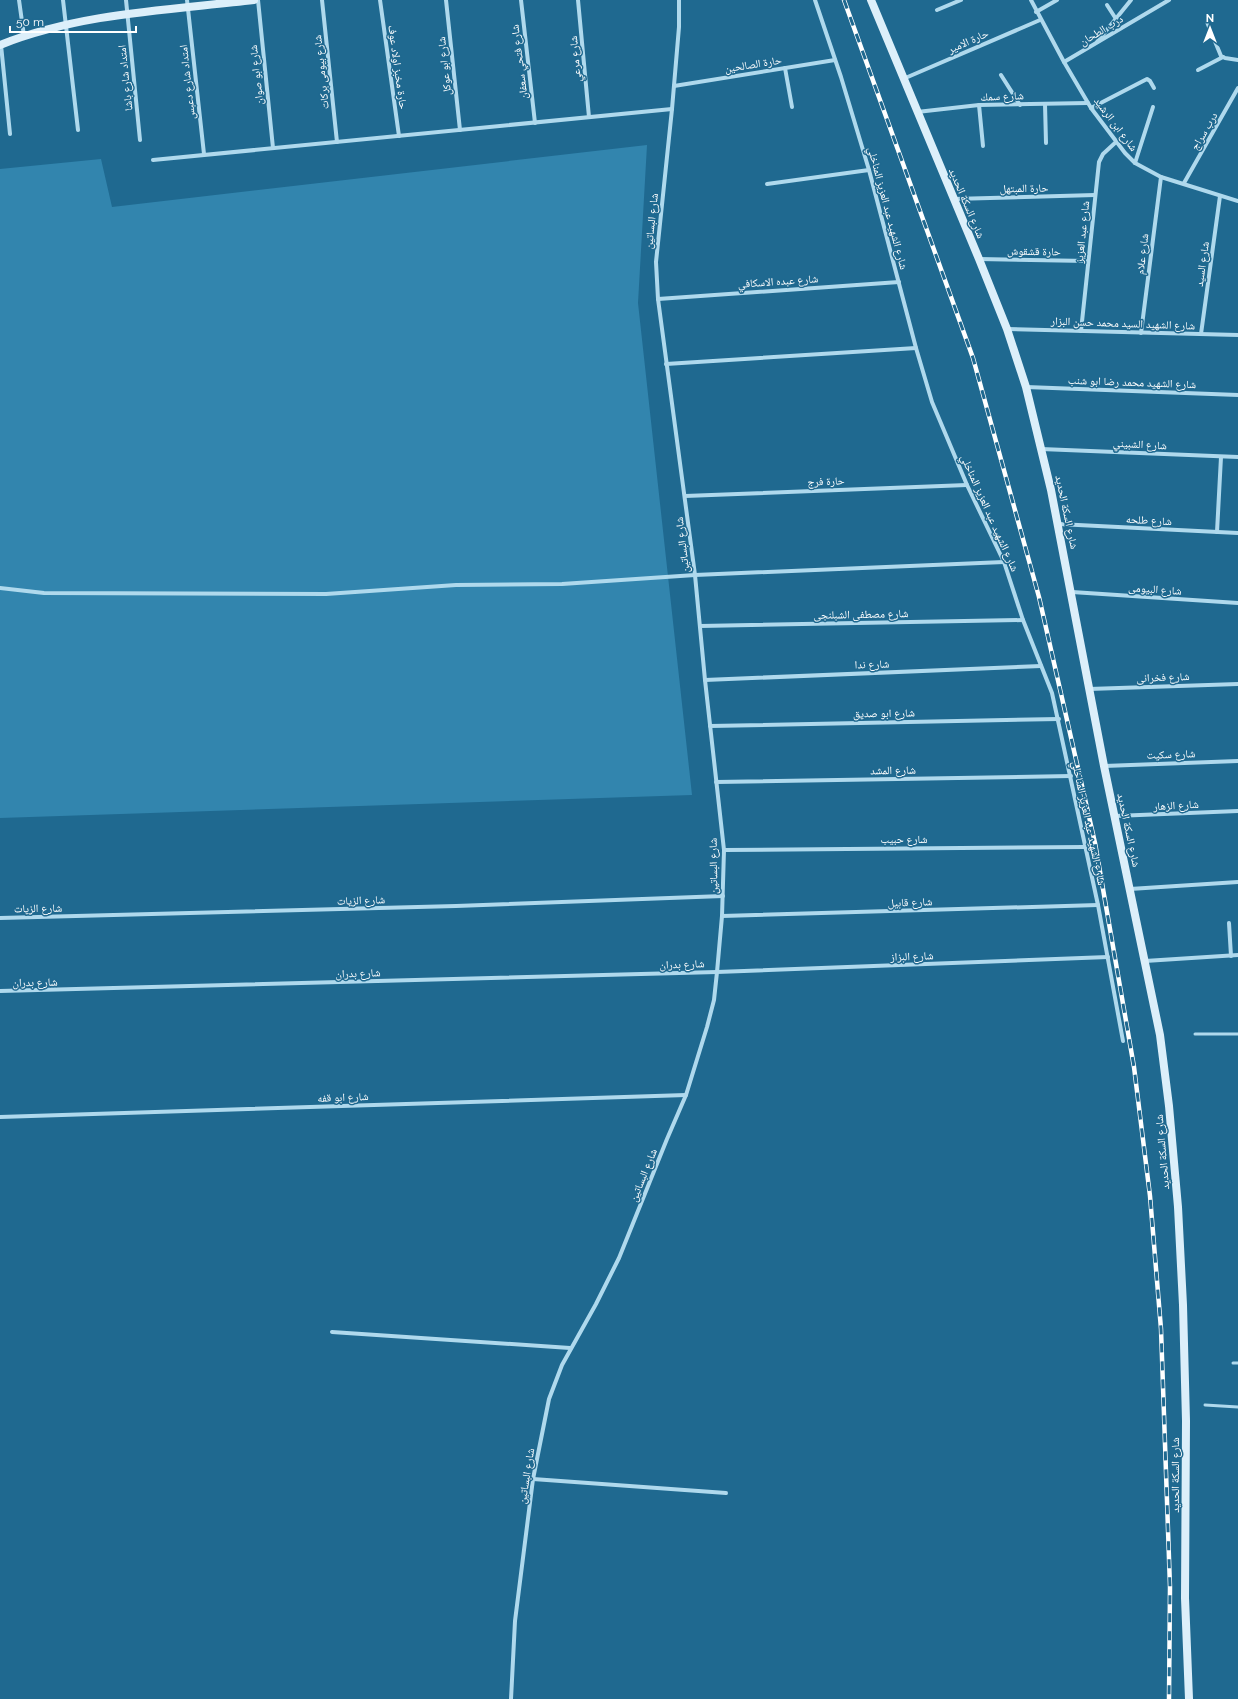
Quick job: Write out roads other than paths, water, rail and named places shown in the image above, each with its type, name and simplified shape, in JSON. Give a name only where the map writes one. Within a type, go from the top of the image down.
[{"type":"street","points":[[19,0],[24,36]]},
{"type":"street","points":[[63,0],[78,130]]},
{"type":"street","name":"امتداد شارع باشا","points":[[126,0],[140,140]]},
{"type":"street","points":[[10,134],[0,45],[24,36],[66,24],[188,4],[254,0]]},
{"type":"street","name":"شارع ابو صوان","points":[[258,0],[273,148]]},
{"type":"street","name":"شارع بيومى بركات","points":[[322,0],[337,142]]},
{"type":"street","name":"حارة مخبز اولاد عوف","points":[[380,0],[399,136]]},
{"type":"street","name":"شارع ابو عوكل","points":[[446,0],[460,130]]},
{"type":"street","name":"شارع فتحي سعفان","points":[[521,0],[535,122]]},
{"type":"street","name":"شارع مرعي","points":[[578,0],[589,117]]},
{"type":"street","name":"شارع البساتين","points":[[511,1699],[515,1621],[534,1479],[549,1399],[557,1376],[570,1348],[596,1304],[619,1258],[686,1095],[708,1027],[714,1000],[717,972],[722,916],[724,850],[695,575],[666,364],[658,299],[656,262],[672,109],[679,0]]},
{"type":"street","name":"شارع الشهيد عبد العزيز المناخلي","points":[[815,0],[869,170],[916,348],[932,402],[967,485],[1004,562],[1023,620],[1052,693],[1071,776],[1084,847],[1098,905],[1123,1041]]},
{"type":"street","name":"شارع السكة الحديد","points":[[870,0],[979,259],[1006,329],[1026,387],[1058,524],[1104,766],[1145,961],[1165,1071],[1178,1207],[1183,1305],[1186,1421],[1185,1598],[1189,1699]]},
{"type":"street","points":[[936,10],[961,0]]},
{"type":"street","name":"شارع ابن الرشيد","points":[[1031,0],[1040,20],[1088,103],[1125,154],[1135,163],[1161,177],[1238,201]]},
{"type":"street","points":[[1036,12],[1057,0]]},
{"type":"street","points":[[1095,44],[1131,0]]},
{"type":"street","name":"درب الطحان","points":[[1064,62],[1169,0]]},
{"type":"street","name":"امتداد شارع دعبس","points":[[188,4],[204,154]]},
{"type":"street","points":[[1107,5],[1116,18]]},
{"type":"street","name":"حارة الامير","points":[[903,79],[1040,20]]},
{"type":"street","points":[[1207,22],[1222,57]]},
{"type":"street","points":[[1198,70],[1222,57],[1238,60]]},
{"type":"street","name":"حارة الصالحين","points":[[674,86],[835,60]]},
{"type":"street","points":[[785,68],[792,107]]},
{"type":"street","points":[[1001,75],[1020,105]]},
{"type":"street","points":[[1092,108],[1148,79],[1154,88]]},
{"type":"street","name":"درب سراج","points":[[1184,183],[1238,88]]},
{"type":"street","name":"شارع سمك","points":[[917,112],[980,105],[1088,103]]},
{"type":"street","points":[[1045,104],[1046,143]]},
{"type":"street","points":[[980,105],[983,146]]},
{"type":"street","points":[[1135,163],[1153,108]]},
{"type":"street","points":[[153,160],[672,109]]},
{"type":"street","name":"شارع عبد العزيز","points":[[1081,331],[1099,162],[1103,154],[1116,142]]},
{"type":"street","points":[[767,184],[869,170]]},
{"type":"street","name":"شارع علام","points":[[1141,333],[1161,177]]},
{"type":"street","name":"حارة المبتهل","points":[[953,199],[1095,195]]},
{"type":"street","name":"شارع السيد","points":[[1201,334],[1220,196]]},
{"type":"street","name":"حارة قشقوش","points":[[979,259],[1088,261]]},
{"type":"street","name":"شارع عبده الاسكافي","points":[[658,299],[899,282]]},
{"type":"street","name":"شارع الشهيد السيد محمد حسن البزار","points":[[1006,329],[1238,336]]},
{"type":"street","points":[[666,364],[916,348]]},
{"type":"street","name":"شارع الشهيد محمد رضا ابو شنب","points":[[1026,387],[1238,395]]},
{"type":"street","name":"شارع الشبيني","points":[[1041,448],[1238,457]]},
{"type":"street","points":[[1218,532],[1221,457]]},
{"type":"street","name":"حارة فرج","points":[[685,496],[967,485]]},
{"type":"street","name":"شارع طلحه","points":[[1058,524],[1238,533]]},
{"type":"street","points":[[0,588],[44,593],[326,594],[456,585],[562,584],[695,575],[1004,562]]},
{"type":"street","name":"شارع البيومى","points":[[1072,592],[1238,603]]},
{"type":"street","name":"شارع مصطفى الشبلنجى","points":[[700,626],[1023,620]]},
{"type":"street","name":"شارع ندا","points":[[705,680],[1041,666]]},
{"type":"street","name":"شارع فخرانى","points":[[1089,689],[1238,684]]},
{"type":"street","name":"شارع ابو صديق","points":[[710,726],[1059,719]]},
{"type":"street","name":"شارع سكيت","points":[[1104,766],[1238,760]]},
{"type":"street","name":"شارع المشد","points":[[716,782],[1071,776]]},
{"type":"street","name":"شارع الزهار","points":[[1115,816],[1238,811]]},
{"type":"street","name":"شارع حبيب","points":[[724,850],[1084,847]]},
{"type":"street","points":[[1130,889],[1238,882]]},
{"type":"street","name":"شارع الزيات","points":[[0,918],[441,907],[723,896]]},
{"type":"street","name":"شارع قابيل","points":[[722,916],[1098,905]]},
{"type":"street","points":[[1229,923],[1232,956]]},
{"type":"street","points":[[1145,961],[1238,955]]},
{"type":"street","name":"شارع البزاز","points":[[717,972],[1108,957]]},
{"type":"street","name":"شارع بدران","points":[[0,991],[717,972]]},
{"type":"street","name":"شارع ابو قفه","points":[[0,1117],[686,1095]]},
{"type":"street","points":[[332,1332],[570,1348]]},
{"type":"street","points":[[534,1479],[726,1493]]},
{"type":"lane","points":[[1194,1034],[1238,1034]]},
{"type":"lane","points":[[1233,1363],[1238,1363]]},
{"type":"lane","points":[[1205,1405],[1238,1407]]},
{"type":"railway","points":[[844,0],[973,358],[1039,597],[1095,843],[1134,1067],[1150,1196],[1161,1329],[1170,1587],[1169,1699]]}]
